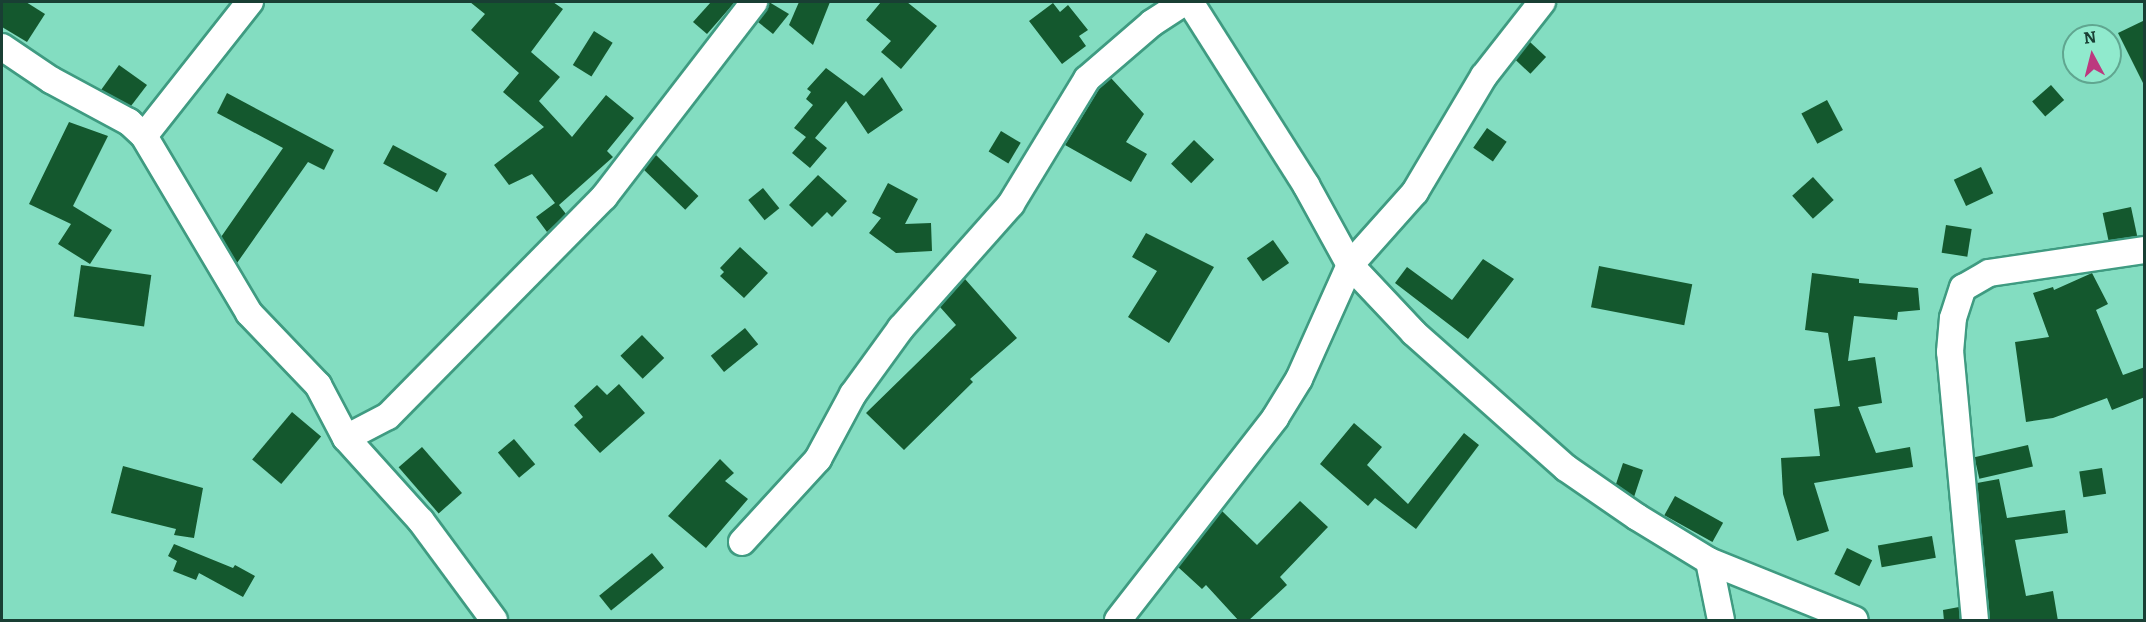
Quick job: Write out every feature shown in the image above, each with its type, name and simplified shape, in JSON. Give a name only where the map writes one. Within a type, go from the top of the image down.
[{"type":"street","points":[[144,136],[250,2]]},
{"type":"street","points":[[346,438],[388,416],[604,197],[754,2]]},
{"type":"street","points":[[742,542],[818,459],[853,394],[901,328],[1011,204],[1087,79],[1152,23],[1184,2]]},
{"type":"street","points":[[1190,2],[1306,185],[1350,265],[1422,340],[1566,468],[1709,561],[1855,621]]},
{"type":"street","points":[[1118,621],[1282,408],[1299,379],[1350,265],[1415,192],[1484,76],[1542,2]]},
{"type":"street","points":[[2,47],[51,81],[129,122],[144,136],[233,290],[273,340],[318,385],[346,438],[421,521],[494,621]]},
{"type":"street","points":[[1975,621],[1950,352],[1953,318],[1963,288],[1989,273],[2145,250]]},
{"type":"street","points":[[1709,561],[1721,621]]},
{"type":"building","points":[[2,2],[26,2],[45,14],[27,42],[2,27]]},
{"type":"building","points":[[470,2],[553,2],[563,9],[531,52],[560,77],[539,101],[572,137],[606,95],[634,118],[607,151],[613,157],[559,205],[566,214],[547,232],[536,217],[555,203],[532,174],[509,185],[494,165],[544,127],[503,92],[519,73],[471,30],[485,14]]},
{"type":"building","points":[[711,2],[735,2],[707,34],[693,22]]},
{"type":"building","points":[[769,2],[789,14],[773,34],[758,22]]},
{"type":"building","points":[[799,2],[830,2],[813,45],[789,25]]},
{"type":"building","points":[[881,2],[907,2],[937,26],[901,69],[881,52],[891,41],[866,20]]},
{"type":"building","points":[[1053,3],[1060,12],[1068,5],[1088,30],[1079,36],[1086,46],[1062,64],[1029,21]]},
{"type":"building","points":[[2145,20],[2145,87],[2122,41],[2122,31]]},
{"type":"building","points":[[594,31],[613,43],[591,77],[573,65]]},
{"type":"building","points":[[1530,42],[1546,57],[1530,74],[1514,59]]},
{"type":"building","points":[[119,65],[147,85],[131,106],[101,90]]},
{"type":"building","points":[[826,68],[864,96],[882,77],[903,110],[868,134],[846,101],[815,138],[827,148],[810,168],[792,153],[806,137],[794,128],[813,105],[806,99],[811,92],[807,89]]},
{"type":"building","points":[[1111,78],[1144,114],[1126,142],[1147,154],[1131,182],[1065,145],[1099,89]]},
{"type":"building","points":[[2051,85],[2064,100],[2045,116],[2032,101]]},
{"type":"building","points":[[227,93],[334,150],[324,170],[308,162],[237,263],[221,237],[283,148],[217,113]]},
{"type":"building","points":[[1827,100],[1843,130],[1817,144],[1801,114]]},
{"type":"building","points":[[69,122],[108,136],[73,206],[112,230],[90,264],[58,244],[71,224],[29,204]]},
{"type":"building","points":[[1487,128],[1507,142],[1493,161],[1473,148]]},
{"type":"building","points":[[1001,131],[1021,143],[1008,163],[989,152]]},
{"type":"building","points":[[1194,140],[1214,159],[1191,183],[1171,164]]},
{"type":"building","points":[[393,145],[447,174],[437,192],[383,164]]},
{"type":"building","points":[[656,155],[698,196],[685,210],[643,169]]},
{"type":"building","points":[[1981,167],[1993,193],[1966,206],[1954,180]]},
{"type":"building","points":[[818,175],[847,201],[832,217],[827,212],[812,227],[789,205]]},
{"type":"building","points":[[1813,177],[1834,200],[1813,219],[1792,196]]},
{"type":"building","points":[[888,183],[918,199],[905,224],[931,223],[932,251],[896,253],[869,233],[881,218],[872,213]]},
{"type":"building","points":[[763,188],[779,208],[765,220],[748,200]]},
{"type":"building","points":[[2131,207],[2137,236],[2109,242],[2103,213]]},
{"type":"building","points":[[1946,225],[1972,229],[1967,257],[1942,253]]},
{"type":"building","points":[[1146,233],[1214,267],[1169,343],[1128,317],[1157,271],[1132,257]]},
{"type":"building","points":[[1273,240],[1289,263],[1263,281],[1247,258]]},
{"type":"building","points":[[740,247],[768,273],[744,298],[720,276],[724,272],[720,268]]},
{"type":"building","points":[[1483,259],[1514,279],[1468,339],[1395,283],[1407,267],[1452,300]]},
{"type":"building","points":[[81,265],[151,275],[144,326],[74,316]]},
{"type":"building","points":[[1599,266],[1692,284],[1684,325],[1591,307]]},
{"type":"building","points":[[1812,273],[1859,279],[1859,283],[1918,288],[1920,310],[1898,312],[1897,320],[1854,316],[1848,361],[1875,357],[1882,403],[1858,407],[1876,453],[1910,447],[1913,467],[1814,483],[1829,531],[1797,541],[1783,494],[1781,458],[1820,456],[1814,409],[1840,406],[1828,333],[1805,330]]},
{"type":"building","points":[[2092,273],[2108,304],[2096,310],[2123,375],[2145,367],[2145,397],[2112,410],[2107,398],[2053,418],[2026,422],[2015,342],[2049,337],[2033,293],[2053,287],[2054,290]]},
{"type":"building","points":[[965,279],[1017,338],[970,379],[973,382],[904,450],[866,413],[956,325],[940,307]]},
{"type":"building","points":[[745,328],[758,344],[724,372],[711,356]]},
{"type":"building","points":[[642,335],[664,358],[643,379],[620,356]]},
{"type":"building","points":[[619,384],[645,413],[600,453],[574,425],[583,417],[574,406],[597,385],[607,395]]},
{"type":"building","points":[[292,412],[321,436],[281,484],[252,459]]},
{"type":"building","points":[[1354,423],[1382,447],[1367,465],[1408,504],[1464,433],[1479,445],[1416,529],[1375,498],[1368,506],[1320,464]]},
{"type":"building","points":[[514,439],[535,464],[519,478],[498,452]]},
{"type":"building","points":[[2028,445],[2033,466],[1979,479],[1974,457]]},
{"type":"building","points":[[422,447],[462,493],[439,513],[399,467]]},
{"type":"building","points":[[720,459],[734,473],[725,481],[748,499],[706,548],[668,516]]},
{"type":"building","points":[[1623,463],[1643,470],[1634,497],[1616,484]]},
{"type":"building","points":[[123,466],[203,488],[194,538],[174,535],[176,529],[111,513]]},
{"type":"building","points":[[2102,468],[2106,494],[2083,497],[2079,472]]},
{"type":"building","points":[[1999,479],[2007,518],[2065,510],[2068,533],[2015,540],[2026,596],[2053,591],[2058,621],[1990,621],[1977,483]]},
{"type":"building","points":[[1675,496],[1723,523],[1712,542],[1664,515]]},
{"type":"building","points":[[1300,501],[1328,527],[1280,577],[1287,585],[1248,621],[1239,621],[1206,585],[1202,589],[1178,567],[1222,511],[1257,545]]},
{"type":"building","points":[[1932,536],[1936,558],[1882,567],[1878,546]]},
{"type":"building","points":[[174,544],[233,568],[235,565],[255,576],[243,597],[199,573],[196,580],[173,571],[177,561],[168,556]]},
{"type":"building","points":[[1847,548],[1872,560],[1859,586],[1834,574]]},
{"type":"building","points":[[652,553],[664,568],[611,611],[599,596]]},
{"type":"building","points":[[1959,607],[1960,621],[1944,621],[1943,610]]}]
